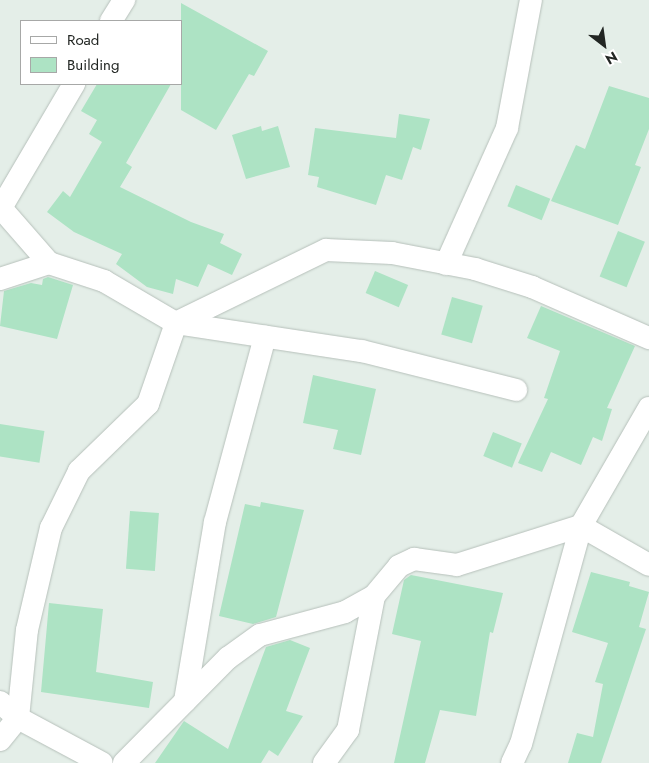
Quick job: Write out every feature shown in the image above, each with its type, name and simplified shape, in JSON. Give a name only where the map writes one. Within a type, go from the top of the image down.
[{"type":"street","points":[[112,20],[124,0]]},
{"type":"street","points":[[446,264],[507,128],[531,0]]},
{"type":"street","points":[[73,85],[1,208],[49,263],[104,281],[176,323],[362,351],[516,390]]},
{"type":"street","points":[[0,740],[18,718],[27,630],[51,528],[79,471],[148,404],[176,323],[326,250],[392,253],[446,264],[532,287],[649,338]]},
{"type":"street","points":[[0,279],[49,263]]},
{"type":"street","points":[[185,701],[215,522],[265,337]]},
{"type":"street","points":[[512,763],[521,744],[581,526],[649,408]]},
{"type":"street","points":[[124,763],[228,658],[260,635],[346,612],[374,596],[399,566],[414,559],[457,565],[581,526],[649,565]]},
{"type":"street","points":[[324,763],[348,730],[374,596]]},
{"type":"street","points":[[0,702],[18,718],[102,763]]},
{"type":"building","points":[[181,3],[268,51],[254,76],[249,74],[216,130],[181,110]]},
{"type":"building","points":[[96,85],[170,85],[126,163],[132,167],[120,187],[191,222],[224,234],[220,243],[242,254],[232,275],[208,264],[198,287],[176,279],[173,294],[147,287],[116,264],[122,254],[74,232],[47,212],[63,191],[70,197],[102,142],[89,134],[97,120],[81,111]]},
{"type":"building","points":[[609,86],[649,98],[649,129],[635,165],[641,167],[618,225],[551,201],[576,145],[585,149]]},
{"type":"building","points":[[399,114],[430,119],[421,150],[413,147],[402,180],[386,175],[376,205],[317,187],[319,177],[308,175],[315,128],[396,138]]},
{"type":"building","points":[[261,126],[262,131],[278,126],[290,167],[246,179],[232,135]]},
{"type":"building","points":[[516,185],[550,199],[542,220],[507,206]]},
{"type":"building","points":[[618,231],[645,242],[627,287],[600,276]]},
{"type":"building","points":[[375,271],[408,285],[399,307],[366,293]]},
{"type":"building","points":[[48,277],[73,285],[57,339],[0,326],[4,291],[31,283],[42,285],[43,279]]},
{"type":"building","points":[[452,297],[483,306],[472,343],[441,334]]},
{"type":"building","points":[[541,306],[635,346],[607,408],[612,409],[602,441],[593,437],[581,465],[551,452],[542,472],[518,463],[548,399],[544,398],[560,351],[527,338]]},
{"type":"building","points":[[313,375],[376,389],[361,455],[333,449],[338,430],[303,423]]},
{"type":"building","points":[[0,424],[44,431],[39,463],[0,456]]},
{"type":"building","points":[[493,432],[522,444],[512,468],[483,456]]},
{"type":"building","points":[[261,502],[304,510],[276,617],[253,624],[219,616],[245,504],[260,507]]},
{"type":"building","points":[[130,511],[159,513],[155,571],[126,569]]},
{"type":"building","points":[[591,572],[630,582],[629,586],[649,592],[639,627],[646,629],[601,763],[568,763],[577,733],[593,737],[603,684],[595,682],[608,643],[572,632]]},
{"type":"building","points":[[411,575],[503,593],[493,633],[490,632],[476,716],[440,710],[425,763],[394,763],[421,641],[392,634],[404,580]]},
{"type":"building","points":[[49,603],[103,609],[96,672],[153,682],[149,708],[41,692]]},
{"type":"building","points":[[290,640],[310,648],[286,711],[303,716],[278,756],[269,750],[261,763],[155,763],[184,721],[228,749],[266,647]]}]
